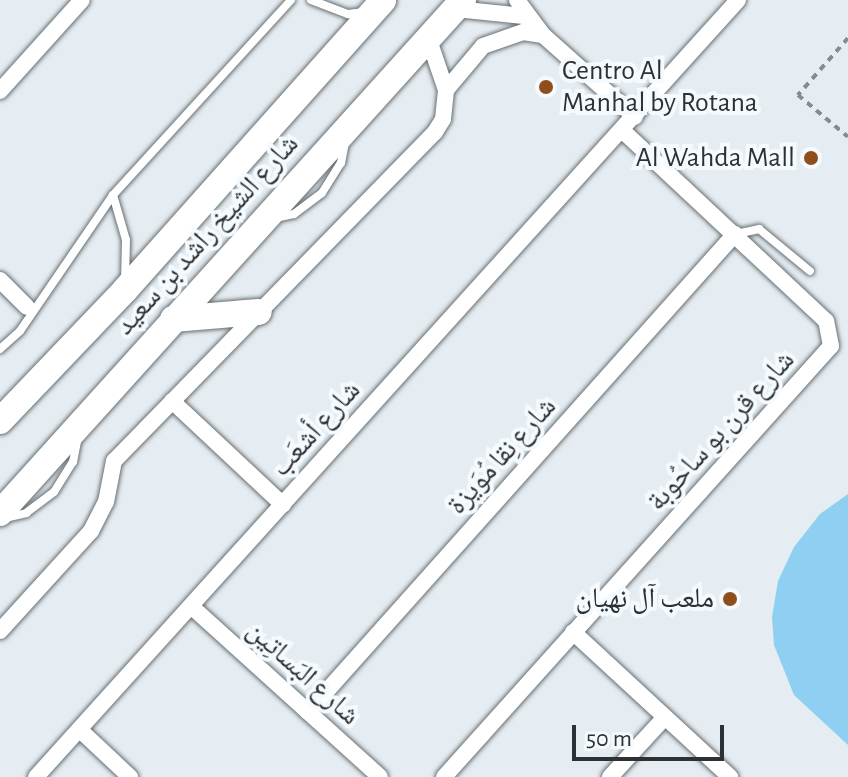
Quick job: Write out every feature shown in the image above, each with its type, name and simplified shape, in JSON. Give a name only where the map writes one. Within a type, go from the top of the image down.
[{"type":"main road","name":"شارع الشيخ راشد بن سعيد","points":[[0,516],[173,319],[460,4]]},
{"type":"main road","name":"شارع الشيخ راشد بن سعيد","points":[[0,421],[125,290],[379,6]]},
{"type":"main road","points":[[173,319],[259,312]]},
{"type":"street","points":[[0,91],[82,0]]},
{"type":"street","points":[[517,0],[524,16],[543,35],[635,117]]},
{"type":"street","name":"شارع أشعَب","points":[[36,777],[738,0]]},
{"type":"street","points":[[460,4],[524,16]]},
{"type":"street","points":[[446,90],[483,46],[523,32],[543,35]]},
{"type":"street","points":[[0,631],[91,531],[106,502],[114,461],[435,132],[443,119],[446,90],[428,37]]},
{"type":"street","name":"شارع قرن بو ساحُوبة","points":[[444,777],[831,346],[826,321],[622,130]]},
{"type":"street","name":"شارع نِقا مُوَيزة","points":[[308,712],[735,234]]},
{"type":"street","points":[[0,280],[27,307]]},
{"type":"street","points":[[172,401],[283,505]]},
{"type":"street","name":"شارع البَساتِين","points":[[192,607],[380,777]]},
{"type":"street","points":[[573,632],[730,777]]},
{"type":"street","points":[[610,777],[665,717]]},
{"type":"street","points":[[80,730],[130,777]]},
{"type":"lane","points":[[0,349],[20,331],[113,195],[291,0]]},
{"type":"lane","points":[[311,0],[348,14],[379,6]]},
{"type":"lane","points":[[113,195],[126,240],[125,290]]},
{"type":"lane","points":[[735,234],[759,229],[810,271]]},
{"type":"path","points":[[848,38],[798,95],[848,137]]},
{"type":"shaded area","points":[[848,494],[848,745],[794,695],[774,645],[772,617],[778,581],[794,547],[820,514]]},
{"type":"place","name":"Centro Al Manhal by Rotana","points":[[546,87]]},
{"type":"place","name":"Al Wahda Mall","points":[[811,158]]},
{"type":"place","name":"ملعب آل نهيان","points":[[730,599]]}]
